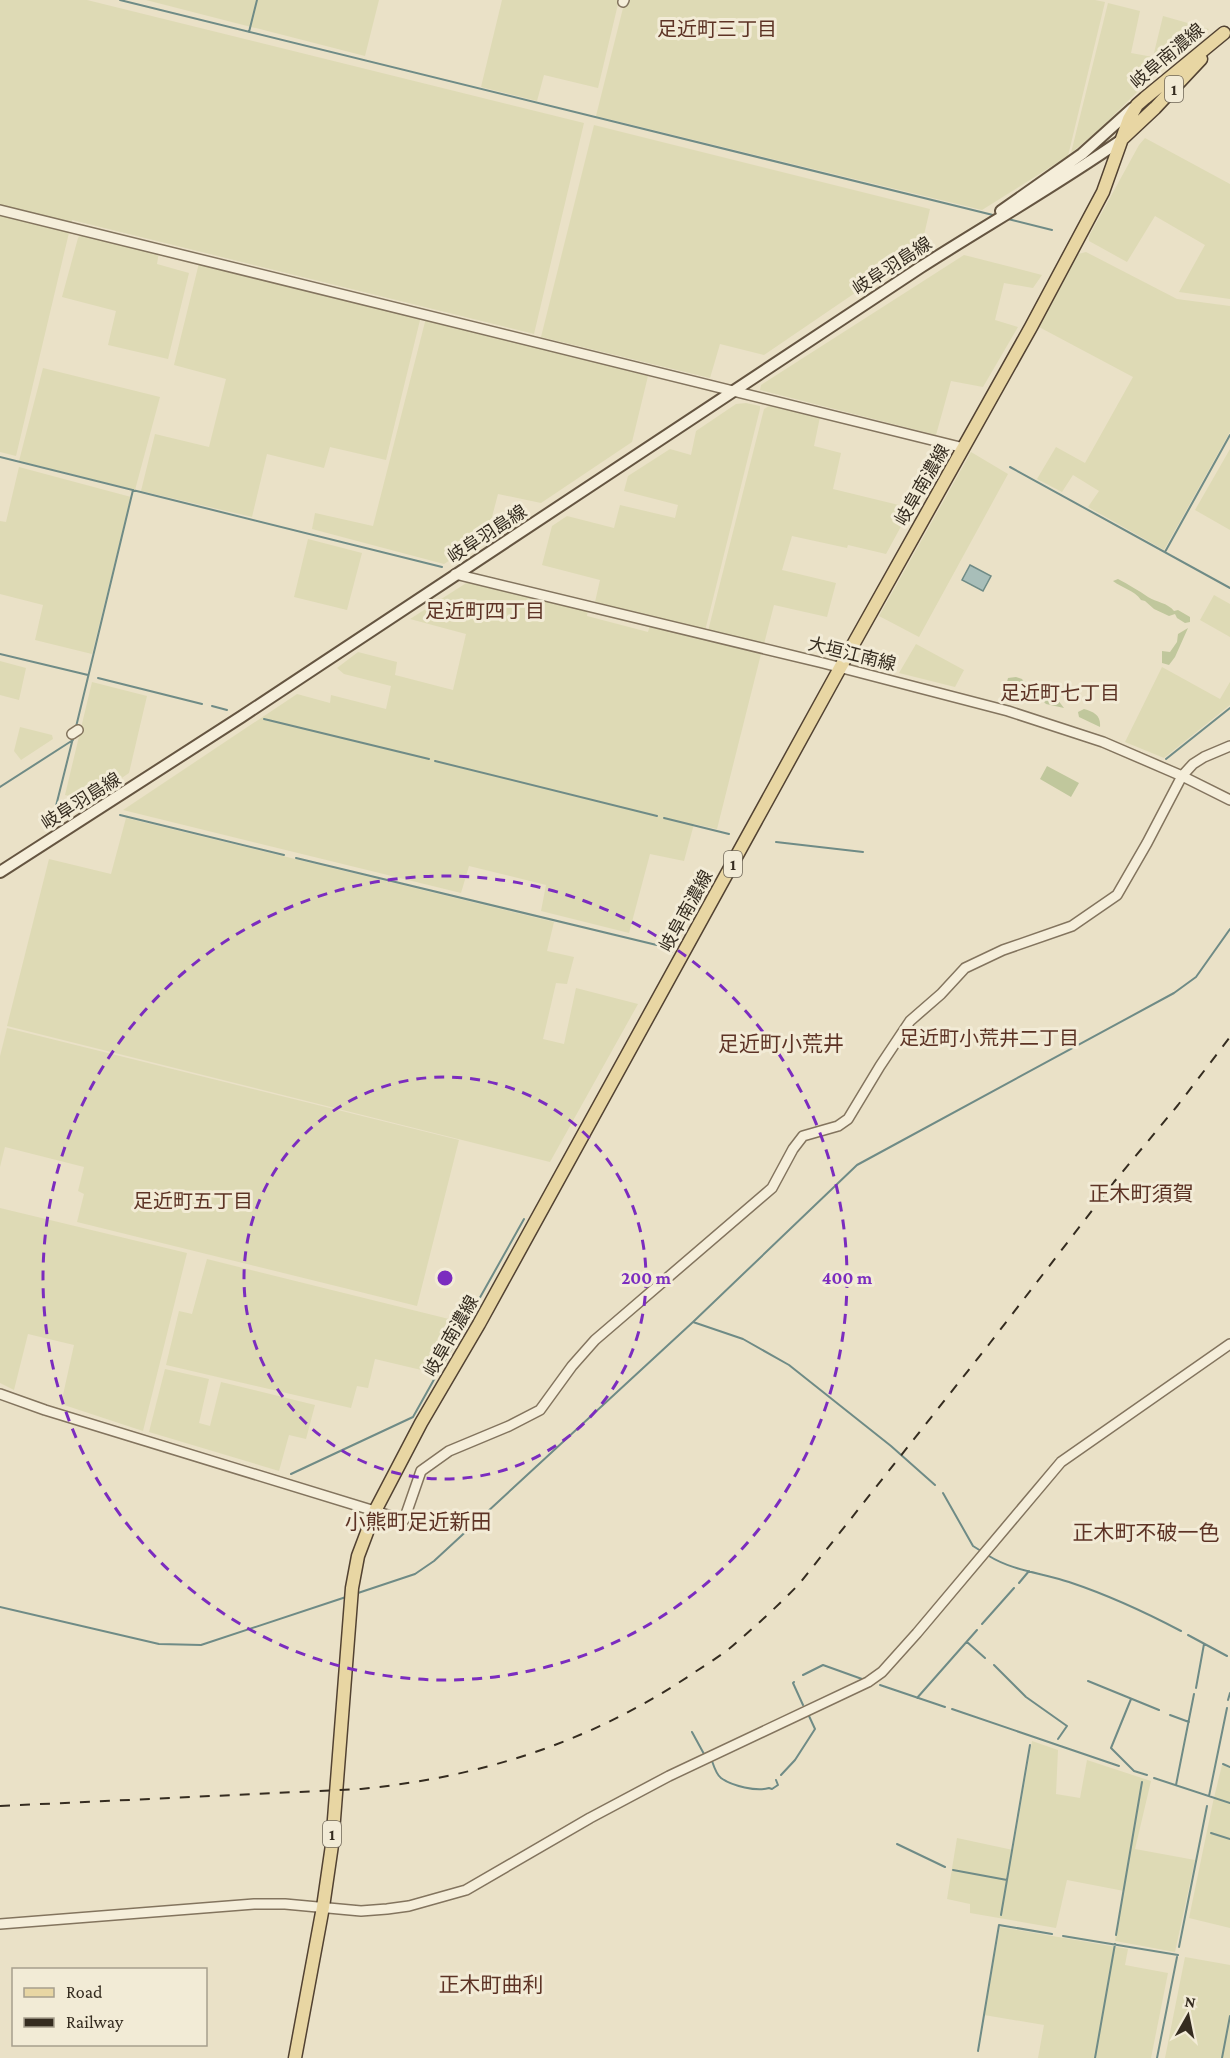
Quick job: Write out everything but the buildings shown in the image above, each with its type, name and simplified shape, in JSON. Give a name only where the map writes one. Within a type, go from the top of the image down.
[{"type":"main road","name":"岐阜南濃線","points":[[323,1906],[332,1845],[352,1588],[357,1556],[375,1511],[421,1423],[479,1324],[1103,192],[1120,141],[1137,105],[1227,30]]},
{"type":"main road","name":"岐阜南濃線","points":[[1120,141],[1184,78],[1227,30]]},
{"type":"main road","name":"岐阜羽島線","points":[[991,222],[1003,209],[1082,154],[1137,105]]},
{"type":"main road","name":"岐阜羽島線","points":[[0,872],[241,717],[991,222],[1075,172],[1120,141]]},
{"type":"main road","name":"1","points":[[295,2058],[323,1906]]},
{"type":"street","points":[[0,210],[964,447]]},
{"type":"street","name":"大垣江南線","points":[[455,574],[1008,711],[1103,742],[1182,776],[1230,800]]},
{"type":"street","points":[[0,1394],[67,1417],[404,1520],[421,1471],[449,1451],[509,1426],[540,1410],[572,1365],[595,1340],[772,1188],[801,1138],[838,1126],[848,1119],[910,1021],[941,994],[965,968],[1003,950],[1072,926],[1117,895],[1182,776],[1193,764],[1204,757],[1230,746]]},
{"type":"street","points":[[0,1924],[195,1907],[285,1904],[361,1911],[409,1906],[466,1890],[590,1818],[669,1776],[868,1682],[882,1672],[917,1634],[1061,1462],[1230,1344]]},
{"type":"shaded area","points":[[0,0],[87,0],[584,123],[534,334],[72,220],[16,456],[0,452]]},
{"type":"shaded area","points":[[146,0],[379,0],[365,56]]},
{"type":"shaded area","points":[[502,0],[619,0],[598,88],[544,75],[537,101],[481,87]]},
{"type":"shaded area","points":[[625,0],[1095,0],[1105,2],[1068,156],[982,210],[596,116]]},
{"type":"shaded area","points":[[1108,3],[1140,11],[1131,53],[1153,57],[1163,16],[1209,29],[1175,62],[1153,76],[1100,129],[1071,153]]},
{"type":"shaded area","points":[[594,125],[930,209],[921,248],[764,355],[720,344],[710,378],[541,337]]},
{"type":"shaded area","points":[[1145,138],[1230,184],[1230,299],[1179,292],[1205,245],[1155,216],[1127,262],[1089,241],[1089,236]]},
{"type":"shaded area","points":[[81,234],[159,252],[157,264],[189,273],[168,359],[108,345],[116,311],[62,297]]},
{"type":"shaded area","points":[[1086,252],[1177,299],[1230,306],[1230,432],[1164,550],[1088,507],[1099,491],[1073,475],[1062,492],[1037,479],[1056,447],[1085,463],[1133,377],[1039,327],[1078,254]]},
{"type":"shaded area","points":[[964,255],[1042,275],[1033,288],[1004,283],[995,320],[1018,327],[983,387],[951,381],[936,435],[760,390],[761,385]]},
{"type":"shaded area","points":[[199,263],[421,316],[386,460],[330,447],[324,468],[267,454],[252,517],[141,491],[155,434],[209,447],[226,379],[174,365]]},
{"type":"shaded area","points":[[426,318],[648,376],[632,442],[541,503],[498,494],[487,536],[444,564],[312,529],[315,513],[373,526]]},
{"type":"shaded area","points":[[43,368],[160,397],[135,490],[19,461]]},
{"type":"shaded area","points":[[746,403],[760,406],[760,409],[705,631],[595,602],[600,580],[542,565],[552,526],[567,516],[614,528],[620,505],[675,518],[678,505],[624,491],[628,476],[670,449],[691,455],[696,431],[736,404]]},
{"type":"shaded area","points":[[769,406],[820,417],[814,446],[841,453],[833,489],[911,508],[886,554],[792,536],[782,570],[836,583],[827,617],[774,605],[764,644],[708,631],[764,409]]},
{"type":"shaded area","points":[[1230,449],[1230,530],[1195,510]]},
{"type":"shaded area","points":[[971,452],[1008,474],[919,637],[879,616]]},
{"type":"shaded area","points":[[19,467],[131,497],[92,654],[35,640],[43,605],[0,594],[0,521],[6,522]]},
{"type":"shaded area","points":[[308,539],[362,553],[347,610],[294,597]]},
{"type":"shaded area","points":[[471,580],[588,609],[587,616],[648,632],[650,625],[761,654],[717,829],[694,824],[684,861],[650,854],[629,933],[541,911],[546,885],[469,866],[461,893],[123,810],[297,694],[330,703],[331,695],[386,709],[391,686],[344,674],[337,668],[358,652],[397,662],[395,675],[453,690],[466,634],[410,619]]},
{"type":"shaded area","points":[[1214,595],[1230,604],[1230,637],[1200,620]]},
{"type":"shaded area","points":[[916,644],[964,670],[955,687],[899,673]]},
{"type":"shaded area","points":[[0,661],[26,668],[19,700],[0,695]]},
{"type":"shaded area","points":[[1162,667],[1220,699],[1230,682],[1230,705],[1164,758],[1125,742]]},
{"type":"shaded area","points":[[92,682],[147,696],[129,773],[88,801],[65,795]]},
{"type":"shaded area","points":[[20,727],[52,735],[53,739],[21,760],[14,751]]},
{"type":"shaded area","points":[[126,818],[554,922],[547,951],[574,957],[567,984],[556,983],[543,1039],[564,1044],[576,988],[638,1004],[550,1162],[7,1026],[49,859],[111,874]]},
{"type":"shaded area","points":[[7,1028],[459,1140],[417,1306],[77,1222],[84,1194],[78,1191],[84,1167],[5,1147],[0,1167],[0,1056]]},
{"type":"shaded area","points":[[0,1208],[187,1253],[143,1431],[61,1404],[74,1345],[28,1334],[14,1390],[0,1383]]},
{"type":"shaded area","points":[[207,1259],[461,1322],[434,1373],[375,1359],[368,1388],[357,1386],[351,1408],[166,1365],[179,1311],[192,1314]]},
{"type":"shaded area","points":[[165,1369],[209,1379],[199,1423],[210,1426],[221,1382],[315,1405],[306,1439],[289,1435],[279,1471],[149,1432]]},
{"type":"shaded area","points":[[1032,1741],[1058,1750],[1056,1794],[1080,1798],[1087,1760],[1151,1781],[1135,1849],[1195,1860],[1175,1952],[1115,1941],[1124,1891],[1067,1880],[1056,1928],[970,1913],[970,1904],[947,1899],[957,1838],[1013,1850]]},
{"type":"shaded area","points":[[1222,1765],[1230,1768],[1230,1928],[1189,1918]]},
{"type":"shaded area","points":[[1000,1927],[1128,1949],[1125,1965],[1168,1973],[1151,2058],[1038,2058],[1044,2025],[984,2015]]},
{"type":"shaded area","points":[[1185,1957],[1230,1965],[1230,2058],[1165,2058]]},
{"type":"green space","points":[[1118,579],[1151,599],[1190,617],[1190,622],[1185,623],[1175,614],[1169,616],[1154,609],[1113,581]]},
{"type":"green space","points":[[1188,628],[1175,657],[1169,665],[1162,663],[1162,651],[1170,652],[1177,642],[1178,634]]},
{"type":"green space","points":[[1008,678],[1022,679],[1027,687],[1041,694],[1054,695],[1064,708],[1046,704],[1038,696],[1029,694],[1021,687],[1014,687],[1007,682]]},
{"type":"green space","points":[[1084,709],[1096,715],[1100,727],[1079,717],[1078,712]]},
{"type":"green space","points":[[1047,766],[1079,783],[1071,797],[1040,779]]},
{"type":"water","points":[[970,565],[991,576],[983,591],[962,580]]},
{"type":"waterway","points":[[120,0],[997,216]]},
{"type":"waterway","points":[[249,32],[257,0]]},
{"type":"waterway","points":[[1008,219],[1052,230]]},
{"type":"waterway","points":[[1165,552],[1230,435]]},
{"type":"waterway","points":[[0,457],[442,567]]},
{"type":"waterway","points":[[1010,467],[1230,588]]},
{"type":"waterway","points":[[76,727],[133,490]]},
{"type":"waterway","points":[[0,654],[88,675]]},
{"type":"waterway","points":[[98,678],[202,704]]},
{"type":"waterway","points":[[212,706],[227,710]]},
{"type":"waterway","points":[[1166,759],[1230,708]]},
{"type":"waterway","points":[[264,719],[429,759]]},
{"type":"waterway","points":[[52,822],[73,738]]},
{"type":"waterway","points":[[0,787],[73,740]]},
{"type":"waterway","points":[[435,761],[657,816]]},
{"type":"waterway","points":[[67,801],[75,803]]},
{"type":"waterway","points":[[120,815],[284,855]]},
{"type":"waterway","points":[[664,818],[729,834]]},
{"type":"waterway","points":[[776,842],[863,852]]},
{"type":"waterway","points":[[296,858],[665,947],[672,952]]},
{"type":"waterway","points":[[355,1594],[415,1574],[434,1561],[693,1322],[857,1165],[1174,993],[1196,977],[1230,929]]},
{"type":"waterway","points":[[291,1474],[413,1417],[524,1219]]},
{"type":"waterway","points":[[693,1322],[743,1339],[789,1365],[891,1446],[935,1485]]},
{"type":"waterway","points":[[943,1493],[973,1546],[981,1551]]},
{"type":"waterway","points":[[989,1556],[1008,1565],[1098,1592],[1181,1631]]},
{"type":"waterway","points":[[1019,1583],[1029,1571]]},
{"type":"waterway","points":[[982,1624],[1014,1588]]},
{"type":"waterway","points":[[0,1607],[159,1644],[201,1645],[346,1597]]},
{"type":"waterway","points":[[917,1698],[977,1630]]},
{"type":"waterway","points":[[1188,1635],[1227,1656]]},
{"type":"waterway","points":[[967,1642],[985,1658]]},
{"type":"waterway","points":[[1196,1688],[1204,1644]]},
{"type":"waterway","points":[[803,1675],[823,1665],[862,1679]]},
{"type":"waterway","points":[[994,1665],[1026,1697],[1067,1726],[1058,1739]]},
{"type":"waterway","points":[[1088,1681],[1159,1710]]},
{"type":"waterway","points":[[794,1682],[803,1705]]},
{"type":"waterway","points":[[880,1685],[945,1707]]},
{"type":"waterway","points":[[1228,1700],[1230,1693]]},
{"type":"waterway","points":[[1176,1785],[1194,1694]]},
{"type":"waterway","points":[[1131,1699],[1111,1748],[1134,1771],[1147,1775]]},
{"type":"waterway","points":[[1209,1796],[1227,1708]]},
{"type":"waterway","points":[[952,1709],[1119,1766]]},
{"type":"waterway","points":[[1170,1715],[1189,1722]]},
{"type":"waterway","points":[[781,1775],[795,1760],[815,1729],[809,1716]]},
{"type":"waterway","points":[[692,1732],[704,1754]]},
{"type":"waterway","points":[[1001,1915],[1030,1745]]},
{"type":"waterway","points":[[712,1761],[720,1777],[738,1786],[751,1789],[772,1789],[778,1785],[776,1780]]},
{"type":"waterway","points":[[1223,1764],[1230,1767]]},
{"type":"waterway","points":[[1154,1778],[1230,1803]]},
{"type":"waterway","points":[[1116,1935],[1142,1782]]},
{"type":"waterway","points":[[1179,1947],[1207,1806]]},
{"type":"waterway","points":[[1211,1833],[1230,1839]]},
{"type":"waterway","points":[[897,1844],[945,1867]]},
{"type":"waterway","points":[[953,1870],[1007,1880]]},
{"type":"waterway","points":[[978,2051],[999,1925],[1052,1934]]},
{"type":"waterway","points":[[1063,1936],[1178,1955]]},
{"type":"waterway","points":[[1095,2058],[1115,1944]]},
{"type":"waterway","points":[[1157,2058],[1177,1957]]},
{"type":"waterway","points":[[1222,2058],[1230,2016]]},
{"type":"railway","points":[[0,1806],[361,1789],[449,1776],[491,1766],[572,1738],[651,1700],[732,1647],[800,1583],[1230,1037]]},
{"type":"district","name":"足近町三丁目","points":[[717,29]]},
{"type":"district","name":"足近町四丁目","points":[[485,611]]},
{"type":"district","name":"足近町七丁目","points":[[1060,693]]},
{"type":"district","name":"足近町小荒井二丁目","points":[[989,1038]]},
{"type":"district","name":"足近町小荒井","points":[[781,1044]]},
{"type":"district","name":"正木町須賀","points":[[1141,1194]]},
{"type":"district","name":"足近町五丁目","points":[[193,1201]]},
{"type":"district","name":"小熊町足近新田","points":[[418,1522]]},
{"type":"district","name":"正木町不破一色","points":[[1146,1533]]},
{"type":"district","name":"正木町曲利","points":[[491,1985]]}]
